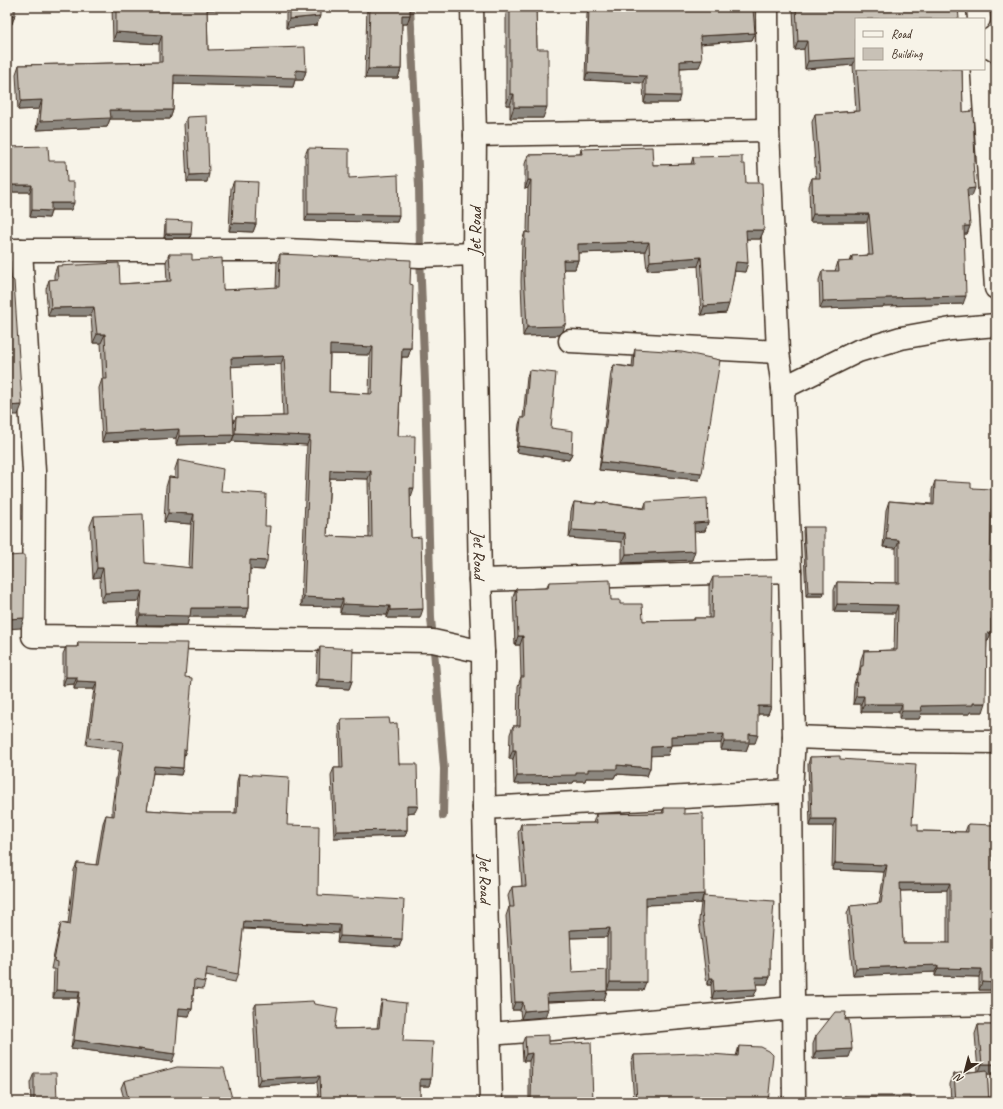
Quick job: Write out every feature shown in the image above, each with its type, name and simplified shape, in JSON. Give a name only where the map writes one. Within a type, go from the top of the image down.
[{"type":"street","name":"Jet Road","points":[[472,7],[475,135],[474,254],[491,1102]]},
{"type":"street","points":[[767,7],[768,130],[778,352],[783,388],[790,571],[794,737],[791,791],[794,1102]]},
{"type":"street","points":[[978,7],[979,18]]},
{"type":"street","points":[[982,70],[996,288]]},
{"type":"street","points":[[475,135],[768,130]]},
{"type":"street","points":[[474,254],[420,256],[285,250],[14,250],[34,471],[33,636],[433,641],[483,652]]},
{"type":"street","points":[[783,388],[858,351],[894,340],[951,329],[996,325]]},
{"type":"street","points":[[570,341],[778,352]]},
{"type":"street","points":[[480,580],[790,571]]},
{"type":"street","points":[[794,737],[906,741],[996,742]]},
{"type":"street","points":[[484,808],[791,791]]},
{"type":"street","points":[[489,1034],[793,1008],[996,1004]]},
{"type":"building","points":[[7,7],[15,7],[15,15],[7,15]]},
{"type":"building","points":[[116,7],[207,7],[208,50],[305,47],[306,71],[296,70],[296,78],[174,75],[173,110],[110,110],[111,118],[40,121],[42,100],[21,101],[19,65],[162,62],[162,35],[116,32]]},
{"type":"building","points":[[289,7],[320,7],[320,16],[289,19]]},
{"type":"building","points":[[370,7],[410,7],[410,15],[402,15],[401,69],[368,69]]},
{"type":"building","points":[[510,7],[536,7],[537,49],[548,49],[547,107],[514,107],[514,94],[510,94]]},
{"type":"building","points":[[589,7],[738,7],[739,10],[753,9],[755,33],[700,36],[702,60],[680,61],[680,96],[646,95],[646,76],[587,73]]},
{"type":"building","points":[[796,7],[958,7],[959,18],[855,18],[855,58],[808,61],[807,41],[798,41]]},
{"type":"building","points":[[857,70],[962,70],[963,112],[973,111],[975,162],[973,162],[975,188],[967,189],[970,226],[964,226],[966,296],[823,301],[822,271],[839,271],[838,262],[852,261],[852,256],[873,255],[869,214],[813,214],[812,178],[820,178],[815,114],[860,111]]},
{"type":"building","points":[[207,116],[209,174],[190,175],[187,117]]},
{"type":"building","points":[[48,146],[49,161],[66,161],[67,182],[74,182],[74,203],[51,203],[51,211],[32,210],[32,185],[7,185],[7,147]]},
{"type":"building","points":[[652,147],[653,165],[694,164],[693,157],[742,156],[742,164],[745,164],[746,183],[762,183],[764,230],[746,230],[748,263],[736,262],[729,304],[704,306],[701,257],[650,261],[649,242],[578,244],[578,260],[563,260],[566,322],[563,326],[527,327],[524,273],[525,232],[530,233],[531,180],[528,180],[528,155],[582,154],[581,149]]},
{"type":"building","points":[[308,148],[349,149],[349,178],[398,175],[399,215],[308,214]]},
{"type":"building","points":[[234,181],[258,182],[256,224],[232,223]]},
{"type":"building","points":[[166,220],[192,221],[191,234],[166,234]]},
{"type":"building","points":[[169,254],[192,254],[192,260],[222,258],[223,290],[279,287],[280,254],[411,260],[410,284],[413,285],[411,348],[402,348],[398,436],[415,436],[414,488],[410,488],[411,538],[421,537],[423,609],[390,610],[390,606],[343,604],[343,599],[304,597],[310,436],[235,433],[236,417],[287,416],[284,356],[231,358],[234,435],[179,436],[179,429],[105,433],[102,379],[107,379],[105,334],[97,334],[94,307],[51,308],[49,280],[58,279],[57,266],[119,263],[120,284],[171,281]],"holes":[[[330,345],[373,347],[372,394],[329,392]],[[330,470],[371,471],[372,538],[327,536]]]},
{"type":"building","points":[[7,275],[14,281],[22,405],[7,406]]},
{"type":"building","points":[[635,349],[682,352],[720,360],[702,473],[601,462],[614,365],[634,368]]},
{"type":"building","points":[[529,370],[556,373],[551,428],[573,431],[572,453],[518,446],[521,418],[525,418]]},
{"type":"building","points":[[178,460],[223,469],[221,491],[266,494],[265,526],[270,526],[267,561],[250,560],[249,608],[191,608],[190,616],[140,615],[142,591],[105,593],[103,568],[97,568],[94,516],[143,514],[145,563],[192,568],[194,514],[168,513],[169,477],[178,478]]},
{"type":"building","points":[[935,481],[971,483],[971,488],[992,489],[990,561],[996,561],[996,619],[991,619],[991,633],[987,633],[986,703],[973,703],[973,705],[921,706],[922,711],[902,711],[902,704],[864,704],[864,696],[856,696],[857,675],[860,675],[861,666],[863,666],[864,651],[897,650],[898,605],[837,604],[837,582],[899,583],[899,540],[886,539],[889,501],[934,505]]},
{"type":"building","points":[[707,498],[708,522],[694,523],[695,551],[626,554],[625,533],[572,530],[574,502],[596,504],[597,502],[646,509],[646,502]]},
{"type":"building","points":[[804,527],[824,527],[824,592],[808,592]]},
{"type":"building","points":[[25,555],[24,618],[7,619],[7,556]]},
{"type":"building","points":[[772,576],[771,706],[758,706],[758,735],[749,734],[749,742],[724,742],[724,734],[671,736],[671,746],[651,747],[650,768],[617,765],[617,769],[588,769],[588,772],[576,772],[576,775],[517,776],[516,750],[513,750],[513,726],[520,726],[521,677],[524,677],[523,636],[518,636],[516,589],[548,588],[549,582],[610,580],[611,600],[620,600],[620,604],[642,604],[643,621],[695,620],[694,618],[712,618],[713,577]]},
{"type":"building","points":[[78,642],[188,643],[185,677],[192,678],[183,768],[154,766],[147,810],[194,813],[237,813],[239,774],[289,777],[287,825],[319,826],[318,895],[404,900],[402,939],[340,936],[340,925],[244,921],[238,974],[207,968],[205,982],[194,980],[192,1009],[179,1008],[175,1054],[74,1040],[80,991],[56,990],[57,962],[54,961],[61,923],[70,925],[77,863],[98,865],[106,815],[114,816],[123,742],[89,737],[97,682],[77,681],[77,677],[66,677],[66,647],[78,647]]},
{"type":"building","points":[[320,647],[353,649],[352,681],[319,679]]},
{"type":"building","points":[[389,718],[390,724],[397,723],[399,764],[417,764],[418,806],[407,806],[407,830],[336,831],[334,768],[343,768],[341,719]]},
{"type":"building","points":[[840,756],[840,759],[916,764],[912,824],[918,824],[918,831],[968,832],[968,824],[994,825],[993,861],[996,861],[996,983],[982,982],[982,969],[938,968],[938,965],[856,968],[850,906],[881,903],[887,865],[835,863],[836,819],[812,819],[810,757]],"holes":[[[900,883],[950,883],[950,943],[903,943]]]},
{"type":"building","points":[[664,808],[684,808],[684,814],[703,813],[704,894],[646,897],[646,982],[610,982],[610,928],[570,930],[572,972],[607,970],[607,991],[547,994],[548,1009],[524,1011],[523,1002],[515,1002],[509,907],[514,907],[512,887],[526,886],[521,824],[597,823],[596,814],[664,813]]},
{"type":"building","points":[[703,896],[774,901],[770,977],[755,977],[757,989],[714,991],[713,978],[710,978],[702,913]]},
{"type":"building","points":[[382,1000],[406,1003],[403,1041],[433,1042],[431,1079],[420,1079],[420,1102],[321,1102],[320,1076],[260,1079],[256,1004],[313,1001],[314,1004],[338,1008],[335,1029],[379,1028]]},
{"type":"building","points":[[835,1012],[846,1012],[845,1020],[849,1020],[852,1049],[816,1051],[816,1036]]},
{"type":"building","points":[[978,1025],[996,1025],[996,1064],[982,1064]]},
{"type":"building","points":[[549,1035],[549,1044],[591,1042],[593,1102],[531,1102],[532,1053],[526,1054],[525,1036]]},
{"type":"building","points":[[739,1046],[761,1047],[773,1055],[768,1102],[633,1102],[637,1100],[634,1055],[697,1053],[738,1056]]},
{"type":"building","points":[[177,1067],[224,1068],[233,1102],[129,1102],[124,1081]]},
{"type":"building","points":[[987,1070],[989,1102],[956,1102],[954,1074]]},
{"type":"building","points":[[34,1073],[56,1073],[57,1102],[7,1102],[34,1101]]},
{"type":"building","points":[[844,1096],[911,1096],[911,1102],[845,1102]]},
{"type":"waterway","points":[[410,7],[419,186],[431,618],[444,769],[443,816]]}]
